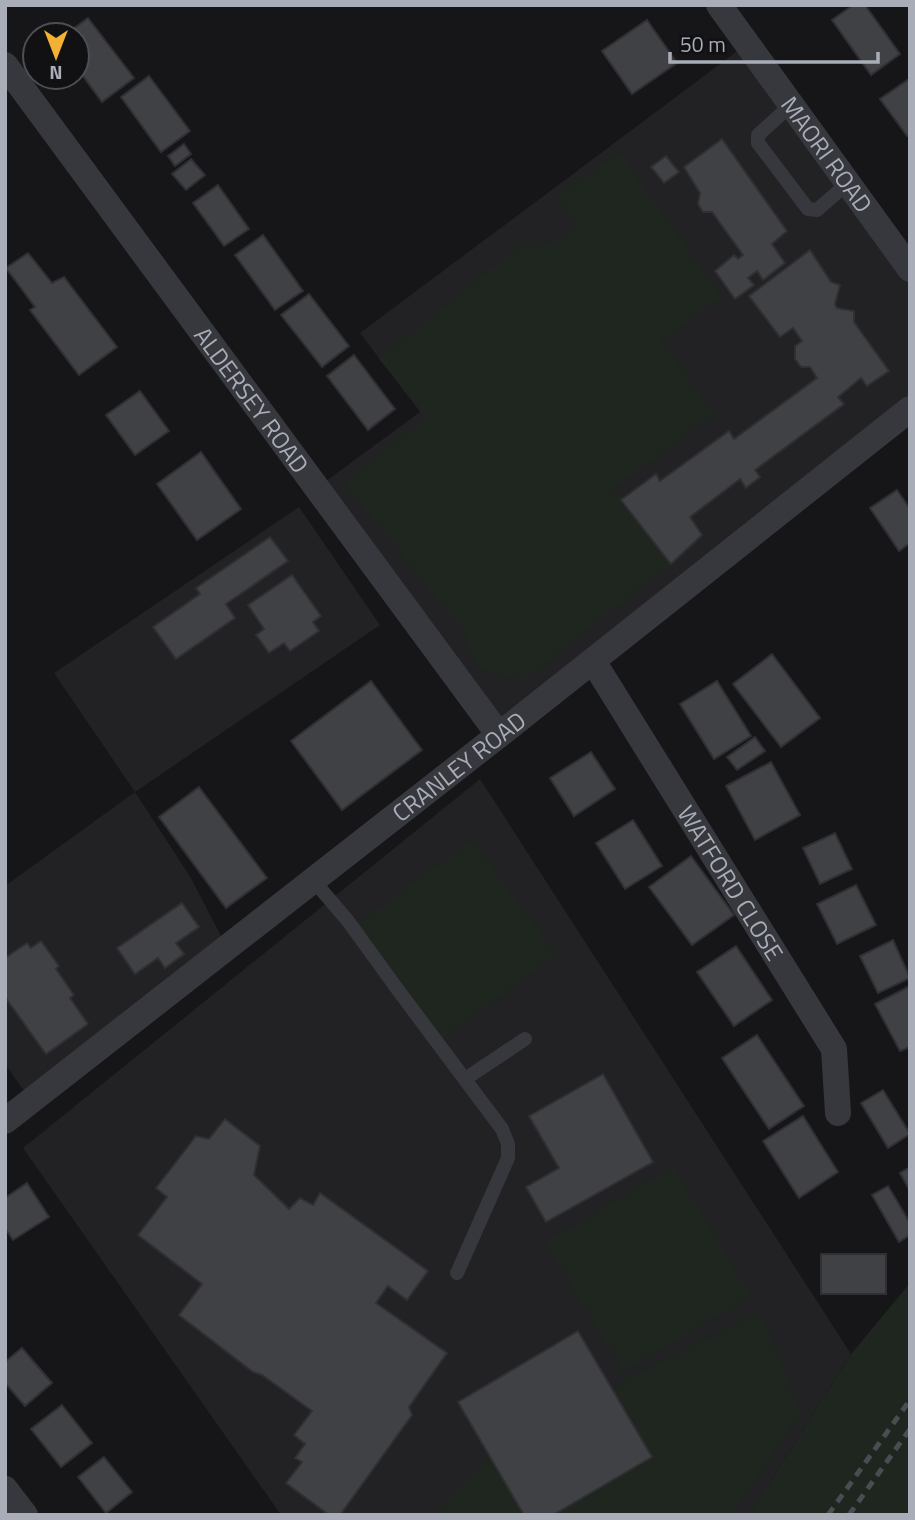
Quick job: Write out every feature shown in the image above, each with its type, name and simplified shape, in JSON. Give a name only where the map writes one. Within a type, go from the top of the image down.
[{"type":"street","name":"MAORI ROAD","points":[[719,5],[910,269]]},
{"type":"street","name":"ALDERSEY ROAD","points":[[5,65],[499,735]]},
{"type":"street","name":"CRANLEY ROAD","points":[[6,1118],[908,413]]},
{"type":"street","name":"WATFORD CLOSE","points":[[593,661],[834,1049],[838,1113]]},
{"type":"street","points":[[5,1489],[25,1515]]},
{"type":"lane","points":[[791,105],[758,135],[758,143],[808,209],[817,210],[848,183]]},
{"type":"lane","points":[[313,880],[348,921],[502,1129],[508,1144],[508,1158],[457,1273]]},
{"type":"lane","points":[[465,1079],[525,1039]]},
{"type":"shaded area","points":[[740,49],[910,282],[910,398],[500,722],[326,481],[420,412],[360,333]]},
{"type":"shaded area","points":[[619,152],[722,297],[661,341],[715,415],[613,489],[671,564],[523,681],[482,669],[471,656],[466,635],[344,483],[426,417],[379,359],[520,245],[545,245],[578,224],[555,198]]},
{"type":"shaded area","points":[[299,507],[380,625],[135,792],[54,673]]},
{"type":"shaded area","points":[[480,779],[851,1354],[749,1515],[281,1515],[23,1148]]},
{"type":"shaded area","points":[[135,792],[191,878],[225,944],[27,1095],[5,1064],[5,886]]},
{"type":"shaded area","points":[[472,840],[556,955],[442,1039],[358,923]]},
{"type":"shaded area","points":[[673,1166],[751,1296],[623,1372],[546,1242]]},
{"type":"shaded area","points":[[910,1283],[910,1515],[749,1515],[851,1354]]},
{"type":"shaded area","points":[[760,1311],[801,1412],[731,1515],[553,1515],[652,1457],[614,1389],[628,1378]]},
{"type":"shaded area","points":[[489,1455],[524,1515],[434,1515]]},
{"type":"building","points":[[853,5],[865,5],[900,54],[871,75],[832,20]]},
{"type":"building","points":[[647,20],[677,63],[632,94],[602,51]]},
{"type":"building","points":[[91,22],[134,78],[102,102],[91,87]]},
{"type":"building","points":[[149,76],[190,131],[161,152],[121,97]]},
{"type":"building","points":[[909,79],[910,134],[907,136],[880,99]]},
{"type":"building","points":[[722,139],[787,231],[772,244],[785,263],[763,280],[757,271],[748,278],[754,285],[735,299],[715,271],[734,255],[738,259],[743,255],[712,212],[703,212],[698,204],[700,193],[684,167]]},
{"type":"building","points":[[184,144],[191,154],[175,166],[168,156]]},
{"type":"building","points":[[666,156],[679,172],[664,183],[651,167]]},
{"type":"building","points":[[191,159],[205,175],[186,190],[172,174]]},
{"type":"building","points":[[218,185],[249,229],[224,246],[193,203]]},
{"type":"building","points":[[263,235],[303,291],[275,310],[235,255]]},
{"type":"building","points":[[810,250],[831,282],[840,285],[835,304],[837,308],[854,311],[854,322],[889,371],[867,386],[861,378],[838,397],[844,404],[755,470],[760,477],[746,488],[740,479],[690,517],[702,535],[671,564],[621,500],[656,474],[660,481],[729,431],[734,439],[817,378],[810,367],[801,367],[795,359],[795,346],[802,341],[793,328],[780,337],[749,296]]},
{"type":"building","points":[[28,253],[52,283],[64,277],[117,347],[79,375],[30,310],[35,307],[6,268]]},
{"type":"building","points":[[309,294],[349,346],[322,367],[281,315]]},
{"type":"building","points":[[354,355],[395,409],[368,430],[327,376]]},
{"type":"building","points":[[140,391],[169,431],[135,455],[106,415]]},
{"type":"building","points":[[201,452],[241,509],[197,540],[157,484]]},
{"type":"building","points":[[897,490],[910,509],[910,543],[899,551],[870,508]]},
{"type":"building","points":[[270,537],[288,561],[226,604],[235,618],[176,659],[153,627],[200,594],[196,588]]},
{"type":"building","points":[[292,575],[321,616],[313,622],[319,631],[290,651],[284,643],[269,653],[256,635],[264,629],[248,605]]},
{"type":"building","points":[[772,654],[820,718],[781,747],[733,684]]},
{"type":"building","points":[[371,681],[422,750],[342,810],[291,741]]},
{"type":"building","points":[[717,681],[751,736],[714,759],[680,704]]},
{"type":"building","points":[[755,737],[765,751],[737,770],[727,757]]},
{"type":"building","points":[[591,752],[615,789],[574,816],[550,778]]},
{"type":"building","points":[[771,762],[800,815],[755,840],[726,786]]},
{"type":"building","points":[[199,787],[267,878],[226,908],[159,817]]},
{"type":"building","points":[[633,820],[662,866],[625,889],[596,843]]},
{"type":"building","points":[[835,833],[852,869],[820,884],[803,848]]},
{"type":"building","points":[[691,856],[734,915],[692,945],[649,887]]},
{"type":"building","points":[[856,885],[876,925],[837,944],[817,904]]},
{"type":"building","points":[[182,903],[199,927],[176,943],[184,954],[165,968],[158,958],[135,974],[117,948]]},
{"type":"building","points":[[893,940],[910,978],[878,993],[860,956]]},
{"type":"building","points":[[41,941],[59,966],[56,969],[74,995],[70,998],[88,1024],[46,1054],[5,997],[5,958],[27,943],[31,948]]},
{"type":"building","points":[[736,946],[772,1000],[734,1026],[697,972]]},
{"type":"building","points":[[910,986],[910,1047],[900,1051],[875,1004]]},
{"type":"building","points":[[757,1035],[804,1106],[769,1129],[722,1058]]},
{"type":"building","points":[[603,1074],[653,1162],[546,1222],[526,1187],[559,1168],[529,1116]]},
{"type":"building","points":[[883,1090],[910,1134],[888,1148],[861,1103]]},
{"type":"building","points":[[803,1116],[838,1172],[799,1198],[763,1141]]},
{"type":"building","points":[[225,1119],[260,1146],[254,1175],[289,1209],[300,1198],[313,1205],[320,1193],[428,1271],[407,1300],[388,1286],[376,1303],[447,1353],[409,1407],[412,1415],[340,1515],[329,1515],[286,1483],[302,1462],[295,1458],[305,1444],[294,1435],[312,1411],[262,1375],[253,1372],[179,1315],[202,1284],[138,1235],[167,1197],[156,1188],[196,1136],[209,1139]]},
{"type":"building","points":[[910,1167],[910,1191],[900,1173]]},
{"type":"building","points":[[27,1183],[49,1217],[13,1240],[5,1228],[5,1198]]},
{"type":"building","points":[[888,1186],[910,1223],[910,1235],[899,1242],[872,1195]]},
{"type":"building","points":[[821,1254],[886,1254],[886,1294],[821,1294]]},
{"type":"building","points":[[578,1331],[652,1457],[553,1515],[524,1515],[458,1402]]},
{"type":"building","points":[[22,1348],[52,1383],[25,1406],[5,1383],[5,1362]]},
{"type":"building","points":[[62,1405],[92,1443],[61,1467],[31,1429]]},
{"type":"building","points":[[104,1457],[132,1492],[106,1513],[78,1477]]},
{"type":"railway","points":[[828,1515],[910,1400]]},
{"type":"railway","points":[[849,1515],[910,1429]]}]
